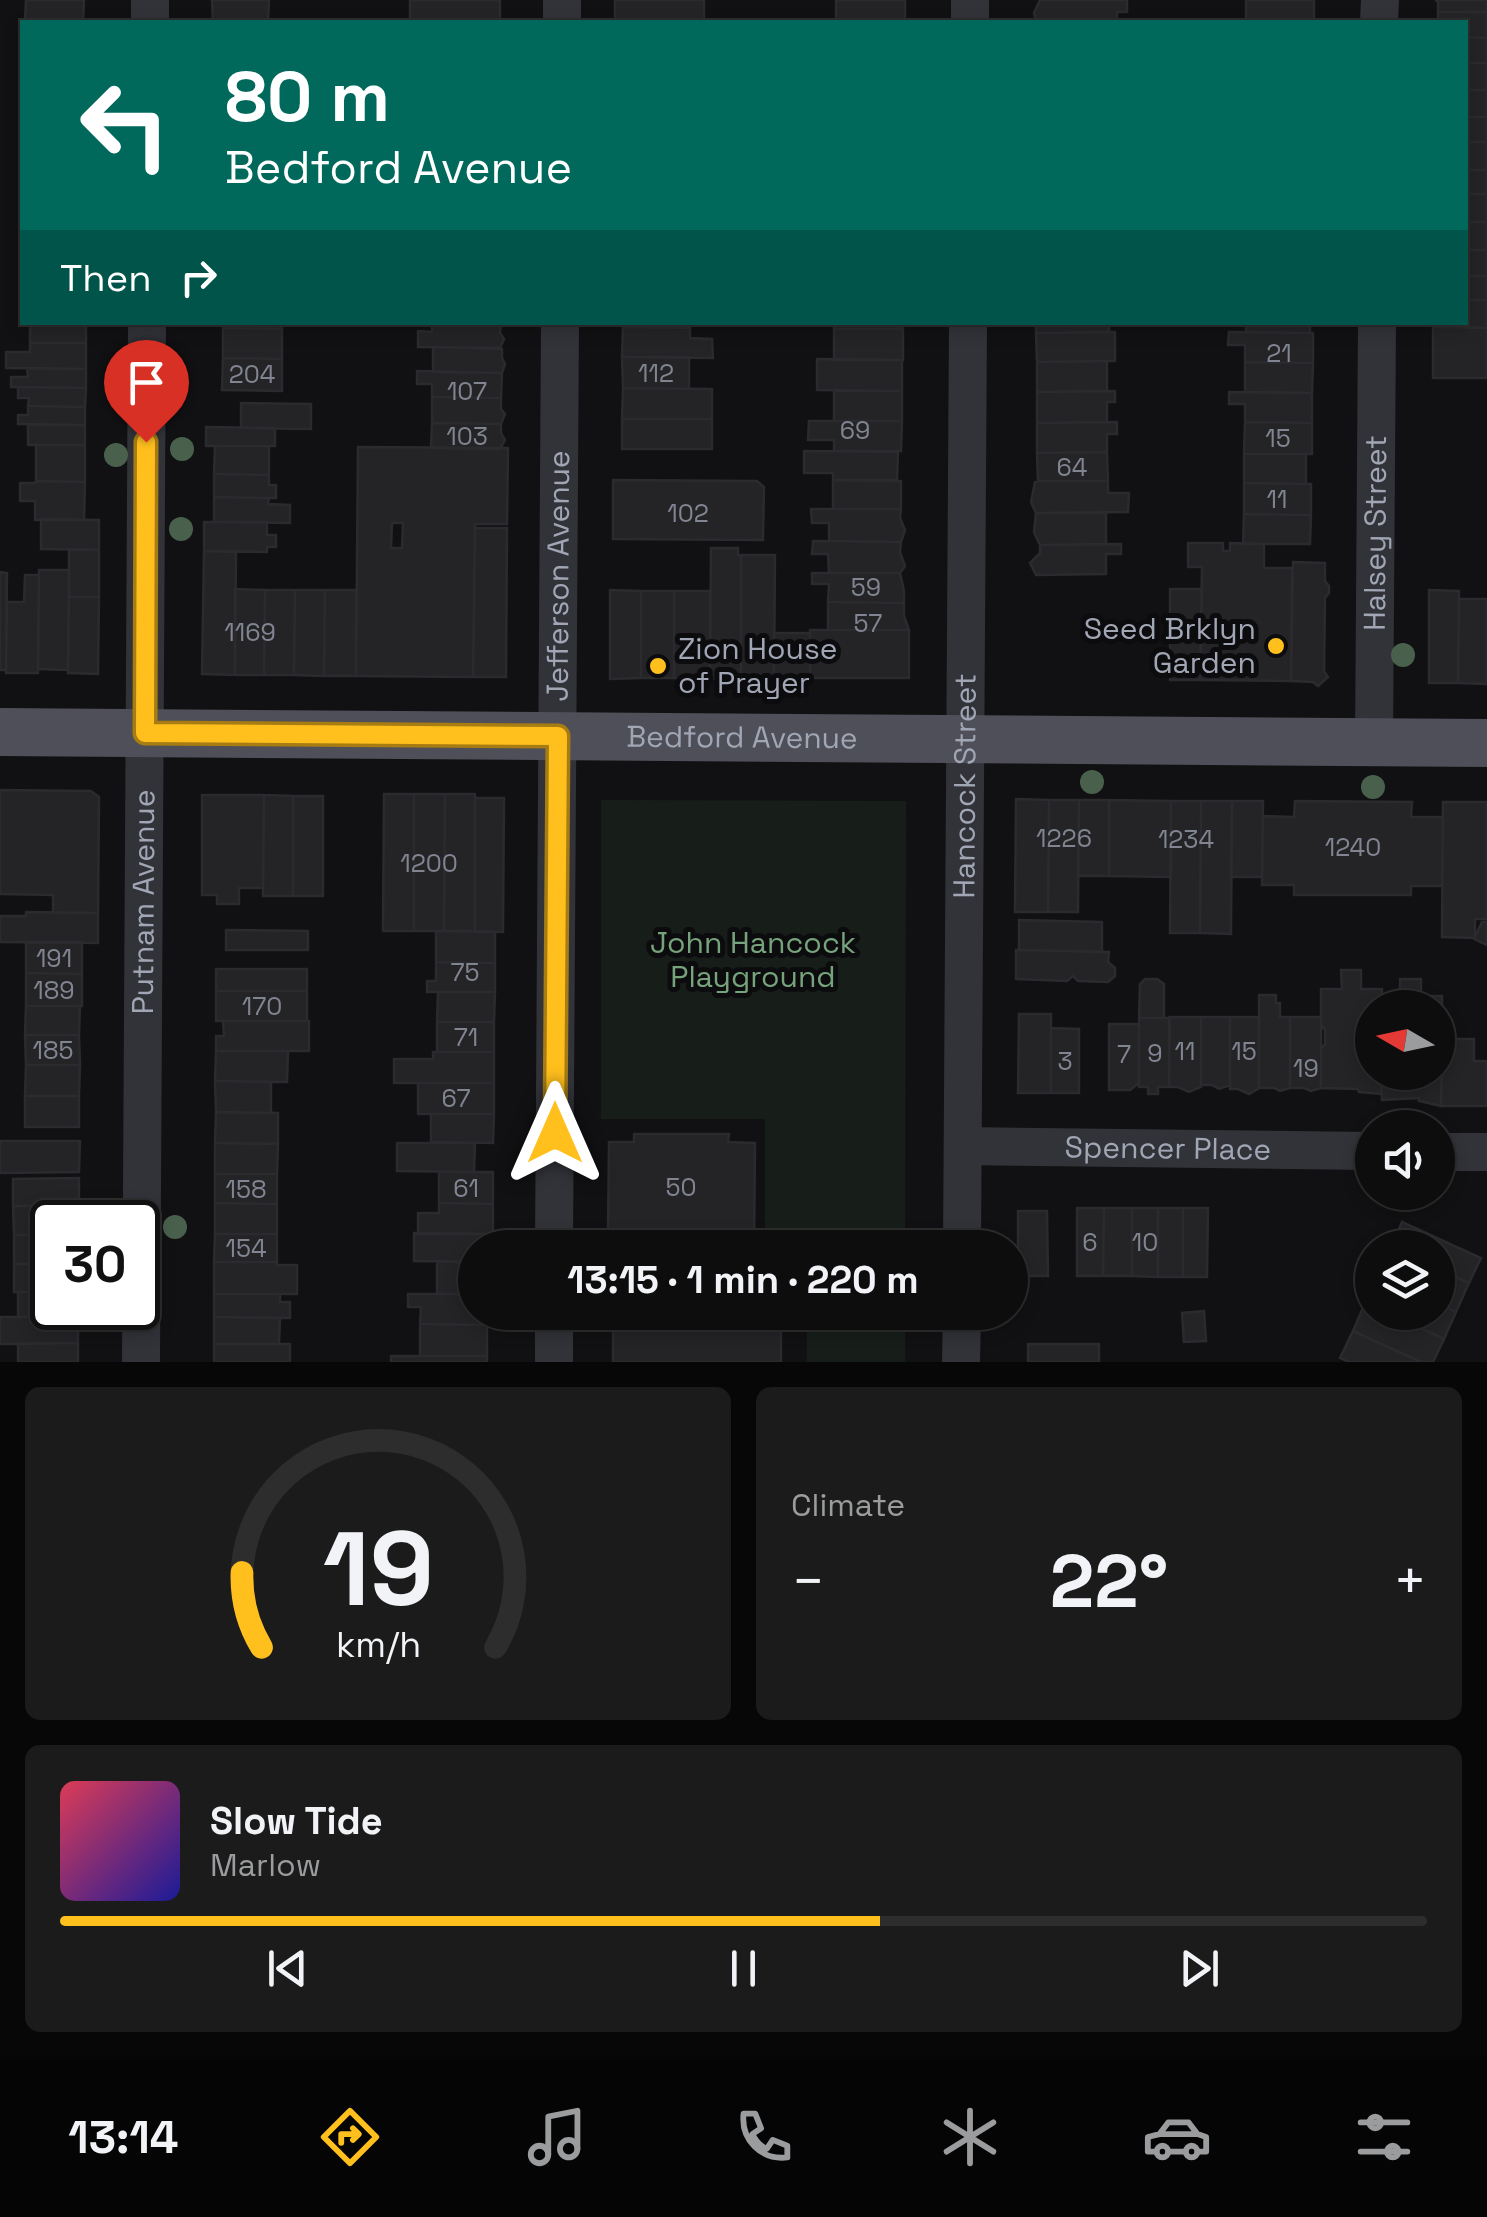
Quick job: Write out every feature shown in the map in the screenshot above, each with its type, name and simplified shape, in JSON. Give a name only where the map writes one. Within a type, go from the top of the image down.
[{"type":"main road","name":"Bedford Avenue","points":[[0,732],[1487,743]]},
{"type":"street","name":"Putnam Avenue","points":[[141,1362],[148,325]]},
{"type":"street","name":"Jefferson Avenue","points":[[554,1230],[560,325]]},
{"type":"street","name":"Hancock Street","points":[[962,1230],[968,325]]},
{"type":"street","name":"Halsey Street","points":[[1374,743],[1377,325]]},
{"type":"street","name":"Spencer Place","points":[[963,1146],[1355,1151]]},
{"type":"street","points":[[1455,1152],[1487,1152]]},
{"type":"street","points":[[554,1330],[554,1362]]},
{"type":"street","points":[[961,1362],[962,1330]]},
{"type":"green space","name":"John Hancock Playground","points":[[601,800],[906,801],[905,1230],[765,1230],[765,1119],[601,1119]]},
{"type":"green space","points":[[807,1330],[905,1330],[905,1362],[807,1362]]},
{"type":"building","points":[[26,0],[84,0],[83,20],[25,20]]},
{"type":"building","points":[[212,0],[269,0],[268,20],[213,20]]},
{"type":"building","points":[[410,0],[500,0],[500,20],[410,20]]},
{"type":"building","points":[[615,0],[704,0],[704,20],[615,20]]},
{"type":"building","points":[[836,0],[905,0],[905,20],[836,20]]},
{"type":"building","points":[[1040,0],[1127,0],[1127,12],[1117,12],[1117,20],[1036,20],[1034,13]]},
{"type":"building","points":[[1246,0],[1314,0],[1314,20],[1246,20]]},
{"type":"building","points":[[1436,0],[1487,0],[1487,12],[1438,12]]},
{"type":"building","points":[[1438,12],[1487,12],[1487,38],[1468,37],[1468,20],[1438,20]]},
{"type":"building","points":[[1468,37],[1487,38],[1487,63],[1468,63]]},
{"type":"building","points":[[1468,63],[1487,63],[1487,90],[1468,90]]},
{"type":"building","points":[[1468,90],[1487,90],[1487,117],[1468,117]]},
{"type":"building","points":[[1468,117],[1487,117],[1487,142],[1468,142]]},
{"type":"building","points":[[1468,142],[1487,142],[1487,170],[1468,170]]},
{"type":"building","points":[[1468,170],[1487,170],[1487,194],[1468,194]]},
{"type":"building","points":[[1468,194],[1487,194],[1487,222],[1468,222]]},
{"type":"building","points":[[1468,222],[1487,222],[1487,250],[1468,250]]},
{"type":"building","points":[[1468,250],[1487,250],[1487,276],[1468,276]]},
{"type":"building","points":[[1468,276],[1487,276],[1487,300],[1468,300]]},
{"type":"building","points":[[1468,300],[1487,300],[1487,328],[1449,327],[1468,325]]},
{"type":"building","points":[[30,325],[86,325],[86,343],[30,343]]},
{"type":"building","points":[[223,325],[282,325],[282,329]]},
{"type":"building","points":[[432,325],[501,325],[504,339],[500,348],[418,347],[418,331],[432,332]]},
{"type":"building","points":[[623,325],[690,325],[690,328]]},
{"type":"building","points":[[834,325],[903,325],[903,329],[834,329]]},
{"type":"building","points":[[1036,325],[1109,325],[1109,332],[1036,333]]},
{"type":"building","points":[[1246,325],[1310,325],[1310,333],[1246,332]]},
{"type":"building","points":[[623,327],[690,328],[690,338],[712,339],[713,358],[622,357]]},
{"type":"building","points":[[1433,327],[1487,328],[1487,378],[1433,378]]},
{"type":"building","points":[[223,328],[282,329],[282,359],[223,358]]},
{"type":"building","points":[[834,329],[903,329],[903,360],[834,360]]},
{"type":"building","points":[[1115,332],[1115,361],[1037,362],[1036,333]]},
{"type":"building","points":[[1229,332],[1313,333],[1313,363],[1245,362],[1245,345],[1228,345]]},
{"type":"building","points":[[30,343],[86,343],[86,369],[6,368],[6,352],[30,352]]},
{"type":"building","points":[[433,347],[502,349],[505,364],[502,373],[433,372]]},
{"type":"building","points":[[622,357],[689,357],[689,389],[623,388]]},
{"type":"building","points":[[223,358],[282,359],[282,391],[222,390]]},
{"type":"building","points":[[817,359],[902,360],[902,391],[817,390]]},
{"type":"building","points":[[1107,361],[1107,391],[1037,392],[1037,362]]},
{"type":"building","points":[[1245,362],[1313,363],[1312,393],[1245,392]]},
{"type":"building","points":[[27,368],[86,369],[86,388],[11,387],[11,377],[28,377]]},
{"type":"building","points":[[417,371],[502,373],[501,398],[432,397],[432,384],[417,384]]},
{"type":"building","points":[[18,387],[86,388],[85,407],[28,406],[29,398],[18,398]]},
{"type":"building","points":[[623,388],[712,389],[712,419],[622,419]]},
{"type":"building","points":[[834,391],[902,391],[902,421],[834,421]]},
{"type":"building","points":[[1115,391],[1115,402],[1107,402],[1107,422],[1037,423],[1037,392]]},
{"type":"building","points":[[1229,392],[1312,393],[1312,423],[1245,422],[1245,404],[1229,404]]},
{"type":"building","points":[[432,397],[501,398],[505,414],[501,424],[432,423]]},
{"type":"building","points":[[241,403],[311,404],[311,429],[241,428]]},
{"type":"building","points":[[28,406],[85,407],[85,425],[18,424],[18,415],[28,415]]},
{"type":"building","points":[[622,419],[712,419],[712,449],[622,449]]},
{"type":"building","points":[[809,421],[902,421],[901,451],[834,451],[834,440],[808,440]]},
{"type":"building","points":[[1117,422],[1117,434],[1107,434],[1107,452],[1037,453],[1037,423]]},
{"type":"building","points":[[1245,422],[1312,423],[1312,454],[1244,454]]},
{"type":"building","points":[[432,423],[501,424],[505,440],[500,449],[431,448]]},
{"type":"building","points":[[28,425],[85,425],[85,445],[28,445]]},
{"type":"building","points":[[206,427],[275,428],[275,446],[206,446]]},
{"type":"building","points":[[36,445],[85,445],[85,482],[36,481]]},
{"type":"building","points":[[215,446],[269,446],[269,475],[214,474]]},
{"type":"building","points":[[358,447],[508,448],[507,524],[475,524],[473,677],[356,676]],"holes":[[[392,523],[403,523],[402,548],[391,548]]]},
{"type":"building","points":[[804,451],[898,452],[897,480],[833,480],[833,473],[804,473]]},
{"type":"building","points":[[1107,452],[1108,481],[1038,481],[1037,453]]},
{"type":"building","points":[[1244,454],[1306,454],[1306,484],[1244,483]]},
{"type":"building","points":[[214,474],[269,475],[269,485],[276,485],[276,498],[214,497]]},
{"type":"building","points":[[613,480],[757,481],[764,487],[763,540],[613,539]]},
{"type":"building","points":[[833,480],[901,481],[901,509],[833,509]]},
{"type":"building","points":[[1038,481],[1108,481],[1108,493],[1129,493],[1128,512],[1036,513],[1031,502]]},
{"type":"building","points":[[85,482],[84,520],[35,520],[35,501],[20,501],[20,483]]},
{"type":"building","points":[[1244,483],[1311,484],[1311,515],[1244,514]]},
{"type":"building","points":[[214,497],[269,498],[268,504],[290,505],[290,523],[214,522]]},
{"type":"building","points":[[811,509],[901,509],[905,530],[901,542],[829,541],[829,523],[812,523]]},
{"type":"building","points":[[1036,513],[1106,513],[1106,544],[1040,545],[1034,532]]},
{"type":"building","points":[[1244,514],[1311,515],[1310,544],[1243,544]]},
{"type":"building","points":[[41,519],[99,520],[99,550],[41,549]]},
{"type":"building","points":[[204,522],[267,522],[267,535],[276,535],[276,547],[267,547],[267,552],[204,551]]},
{"type":"building","points":[[475,528],[507,528],[506,677],[473,677]]},
{"type":"building","points":[[813,541],[901,542],[905,566],[900,573],[829,573],[828,554],[812,554]]},
{"type":"building","points":[[1188,543],[1223,543],[1223,551],[1230,551],[1230,543],[1264,544],[1264,568],[1292,568],[1291,681],[1200,680],[1202,567],[1188,567]]},
{"type":"building","points":[[1121,544],[1121,554],[1106,554],[1106,574],[1036,575],[1030,563],[1040,553],[1040,545]]},
{"type":"building","points":[[711,548],[738,548],[741,555],[741,679],[710,679]]},
{"type":"building","points":[[69,549],[99,550],[99,597],[69,597]]},
{"type":"building","points":[[204,551],[236,552],[235,675],[202,674]]},
{"type":"building","points":[[741,555],[775,555],[774,679],[741,679]]},
{"type":"building","points":[[1293,562],[1325,563],[1329,593],[1325,598],[1324,671],[1328,677],[1318,686],[1313,682],[1291,681]]},
{"type":"building","points":[[39,570],[69,570],[68,670],[38,669]]},
{"type":"building","points":[[0,572],[7,573],[6,670],[0,670]]},
{"type":"building","points":[[812,573],[900,573],[904,603],[828,602],[829,584],[812,584]]},
{"type":"building","points":[[25,575],[39,575],[38,673],[6,673],[7,602],[24,602]]},
{"type":"building","points":[[235,589],[265,590],[264,675],[235,675]]},
{"type":"building","points":[[1170,589],[1202,589],[1200,680],[1170,680]]},
{"type":"building","points":[[265,590],[295,590],[294,675],[264,675]]},
{"type":"building","points":[[295,590],[325,590],[324,676],[294,675]]},
{"type":"building","points":[[325,590],[356,590],[356,676],[324,676]]},
{"type":"building","points":[[610,590],[641,591],[641,678],[610,679]]},
{"type":"building","points":[[1429,590],[1459,591],[1458,683],[1429,683]]},
{"type":"building","points":[[641,591],[674,591],[674,678],[641,678]]},
{"type":"building","points":[[674,591],[710,591],[710,679],[674,678]]},
{"type":"building","points":[[69,597],[99,597],[98,674],[68,673]]},
{"type":"building","points":[[1459,599],[1487,599],[1487,684],[1458,683]]},
{"type":"building","points":[[828,602],[904,603],[909,630],[828,630]]},
{"type":"building","points":[[810,630],[909,630],[909,678],[810,678]]},
{"type":"building","points":[[774,633],[810,633],[810,678],[774,677]]},
{"type":"building","points":[[0,790],[91,791],[99,797],[98,913],[53,913],[53,895],[0,894]]},
{"type":"building","points":[[384,794],[414,794],[414,931],[383,931]]},
{"type":"building","points":[[414,794],[445,794],[444,931],[414,931]]},
{"type":"building","points":[[445,794],[475,794],[475,931],[444,931]]},
{"type":"building","points":[[202,795],[264,795],[263,888],[239,888],[239,904],[217,904],[217,895],[202,895]]},
{"type":"building","points":[[264,795],[293,796],[293,896],[263,896]]},
{"type":"building","points":[[293,796],[323,796],[323,896],[293,896]]},
{"type":"building","points":[[475,798],[504,798],[503,932],[475,931]]},
{"type":"building","points":[[1016,799],[1049,800],[1048,912],[1015,912]]},
{"type":"building","points":[[1049,800],[1079,800],[1078,912],[1048,912]]},
{"type":"building","points":[[1079,800],[1109,800],[1109,876],[1078,876]]},
{"type":"building","points":[[1109,800],[1171,801],[1171,877],[1109,876]]},
{"type":"building","points":[[1171,801],[1201,801],[1200,933],[1170,933]]},
{"type":"building","points":[[1201,801],[1232,801],[1231,934],[1200,933]]},
{"type":"building","points":[[1232,801],[1263,801],[1262,877],[1231,877]]},
{"type":"building","points":[[1295,801],[1412,802],[1411,817],[1443,817],[1442,886],[1411,886],[1411,895],[1294,895],[1294,885],[1262,885],[1263,816],[1294,817]]},
{"type":"building","points":[[1443,802],[1487,802],[1487,919],[1475,919],[1475,938],[1442,937]]},
{"type":"building","points":[[26,912],[98,913],[98,943],[0,942],[0,916],[26,916]]},
{"type":"building","points":[[1019,920],[1102,922],[1102,952],[1019,950]]},
{"type":"building","points":[[1482,922],[1487,922],[1487,945],[1474,939]]},
{"type":"building","points":[[226,930],[308,931],[308,950],[226,950]]},
{"type":"building","points":[[436,931],[495,932],[495,963],[436,962]]},
{"type":"building","points":[[26,942],[82,942],[82,974],[26,973]]},
{"type":"building","points":[[1016,950],[1109,952],[1108,962],[1115,968],[1115,976],[1108,982],[1078,981],[1073,976],[1067,981],[1016,979]]},
{"type":"building","points":[[436,962],[495,963],[495,992],[427,992],[427,981],[436,981]]},
{"type":"building","points":[[216,969],[307,969],[307,991],[216,991]]},
{"type":"building","points":[[1341,970],[1361,970],[1361,989],[1382,990],[1355,990],[1355,1089],[1321,1088],[1325,1030],[1321,1025],[1321,989],[1342,989]]},
{"type":"building","points":[[26,973],[82,974],[82,1006],[26,1006]]},
{"type":"building","points":[[1145,979],[1157,979],[1164,984],[1164,1018],[1139,1018],[1140,984]]},
{"type":"building","points":[[1400,979],[1421,979],[1421,990],[1400,990]]},
{"type":"building","points":[[216,991],[307,991],[307,1021],[216,1021]]},
{"type":"building","points":[[438,992],[495,992],[494,1022],[437,1022]]},
{"type":"building","points":[[1259,995],[1276,995],[1280,1017],[1290,1017],[1290,1088],[1280,1091],[1259,1088]]},
{"type":"building","points":[[26,1006],[80,1006],[79,1035],[25,1035]]},
{"type":"building","points":[[1019,1014],[1051,1014],[1051,1093],[1018,1093]]},
{"type":"building","points":[[1169,1017],[1201,1017],[1201,1087],[1189,1092],[1169,1087]]},
{"type":"building","points":[[1201,1017],[1230,1017],[1230,1085],[1219,1089],[1201,1085]]},
{"type":"building","points":[[1230,1017],[1259,1017],[1259,1088],[1249,1094],[1230,1089]]},
{"type":"building","points":[[1290,1017],[1321,1017],[1321,1088],[1290,1088]]},
{"type":"building","points":[[1139,1018],[1170,1018],[1169,1087],[1158,1087],[1158,1094],[1148,1094],[1148,1087],[1139,1087]]},
{"type":"building","points":[[223,1021],[309,1021],[309,1051],[216,1051],[216,1036],[224,1036]]},
{"type":"building","points":[[437,1022],[494,1022],[494,1052],[437,1052]]},
{"type":"building","points":[[1109,1024],[1139,1024],[1139,1083],[1130,1090],[1109,1090]]},
{"type":"building","points":[[1051,1028],[1079,1029],[1079,1093],[1051,1093]]},
{"type":"building","points":[[25,1035],[79,1035],[80,1065],[26,1065]]},
{"type":"building","points":[[1455,1039],[1474,1039],[1474,1061],[1487,1061],[1487,1106],[1441,1106],[1441,1090],[1455,1090]]},
{"type":"building","points":[[216,1051],[288,1051],[287,1082],[215,1081]]},
{"type":"building","points":[[433,1052],[494,1052],[494,1083],[394,1083],[394,1059],[433,1059]]},
{"type":"building","points":[[26,1065],[80,1065],[79,1096],[25,1096]]},
{"type":"building","points":[[215,1081],[271,1082],[271,1113],[216,1112]]},
{"type":"building","points":[[418,1083],[494,1083],[494,1114],[418,1114]]},
{"type":"building","points":[[1381,1090],[1381,1094],[1359,1092]]},
{"type":"building","points":[[1382,1090],[1441,1090],[1441,1106],[1419,1098],[1382,1100]]},
{"type":"building","points":[[25,1096],[79,1096],[79,1127],[25,1127]]},
{"type":"building","points":[[216,1112],[278,1113],[278,1144],[215,1143]]},
{"type":"building","points":[[431,1114],[494,1114],[493,1143],[431,1142]]},
{"type":"building","points":[[634,1134],[729,1134],[728,1142],[755,1143],[754,1230],[608,1230],[609,1142],[634,1142]]},
{"type":"building","points":[[0,1141],[80,1141],[79,1172],[0,1173]]},
{"type":"building","points":[[215,1143],[278,1144],[277,1174],[215,1174]]},
{"type":"building","points":[[397,1143],[475,1143],[474,1172],[397,1171]]},
{"type":"building","points":[[439,1172],[493,1172],[493,1204],[439,1203]]},
{"type":"building","points":[[215,1174],[277,1174],[277,1204],[215,1203]]},
{"type":"building","points":[[79,1178],[79,1200],[30,1200],[30,1206],[13,1206],[13,1179]]},
{"type":"building","points":[[215,1203],[277,1204],[277,1234],[215,1234]]},
{"type":"building","points":[[439,1203],[493,1204],[493,1230],[418,1234],[418,1213],[439,1213]]},
{"type":"building","points":[[13,1206],[30,1206],[30,1235],[14,1235]]},
{"type":"building","points":[[1077,1208],[1104,1208],[1103,1276],[1077,1276]]},
{"type":"building","points":[[1104,1208],[1132,1208],[1132,1276],[1103,1276]]},
{"type":"building","points":[[1132,1208],[1158,1208],[1158,1277],[1132,1276]]},
{"type":"building","points":[[1158,1208],[1183,1208],[1183,1277],[1158,1277]]},
{"type":"building","points":[[1183,1208],[1208,1208],[1207,1277],[1183,1277]]},
{"type":"building","points":[[1018,1211],[1047,1211],[1048,1276],[1028,1276],[1028,1230],[1018,1230]]},
{"type":"building","points":[[1402,1222],[1420,1230],[1399,1230]]},
{"type":"building","points":[[414,1233],[458,1234],[458,1262],[414,1261]]},
{"type":"building","points":[[215,1234],[277,1234],[277,1262],[214,1262]]},
{"type":"building","points":[[14,1235],[30,1235],[30,1264],[14,1264]]},
{"type":"building","points":[[1455,1246],[1481,1258],[1469,1283],[1455,1277]]},
{"type":"building","points":[[437,1261],[458,1262],[458,1294],[437,1294]]},
{"type":"building","points":[[214,1262],[297,1265],[297,1294],[214,1294]]},
{"type":"building","points":[[14,1264],[30,1264],[30,1292],[14,1292]]},
{"type":"building","points":[[1455,1277],[1469,1283],[1455,1312]]},
{"type":"building","points":[[18,1292],[30,1292],[30,1317],[18,1317]]},
{"type":"building","points":[[214,1294],[280,1294],[280,1302],[290,1302],[290,1318],[214,1317]]},
{"type":"building","points":[[408,1294],[458,1294],[458,1325],[420,1324],[421,1307],[408,1307]]},
{"type":"building","points":[[1204,1311],[1206,1341],[1184,1342],[1182,1313]]},
{"type":"building","points":[[0,1317],[30,1317],[30,1330],[78,1330],[78,1343],[0,1344]]},
{"type":"building","points":[[214,1317],[280,1318],[279,1344],[214,1344]]},
{"type":"building","points":[[420,1324],[487,1330],[487,1356],[420,1356]]},
{"type":"building","points":[[1355,1326],[1355,1330],[1425,1330],[1444,1339],[1433,1362],[1421,1362],[1353,1331]]},
{"type":"building","points":[[613,1330],[781,1330],[781,1362],[613,1362]]},
{"type":"building","points":[[1425,1330],[1448,1330],[1444,1339]]},
{"type":"building","points":[[1353,1331],[1421,1362],[1349,1362],[1340,1358]]},
{"type":"building","points":[[78,1343],[78,1362],[18,1362],[18,1344]]},
{"type":"building","points":[[214,1344],[290,1344],[290,1362],[214,1362]]},
{"type":"building","points":[[1028,1344],[1099,1344],[1099,1362],[1028,1362]]},
{"type":"building","points":[[391,1356],[487,1356],[487,1362],[391,1362]]},
{"type":"place","name":"Seed Brklyn Garden","points":[[1276,646]]},
{"type":"place","name":"Zion House of Prayer","points":[[658,666]]},
{"type":"route","points":[[146,442],[145,733],[558,736],[555,1133]]}]
